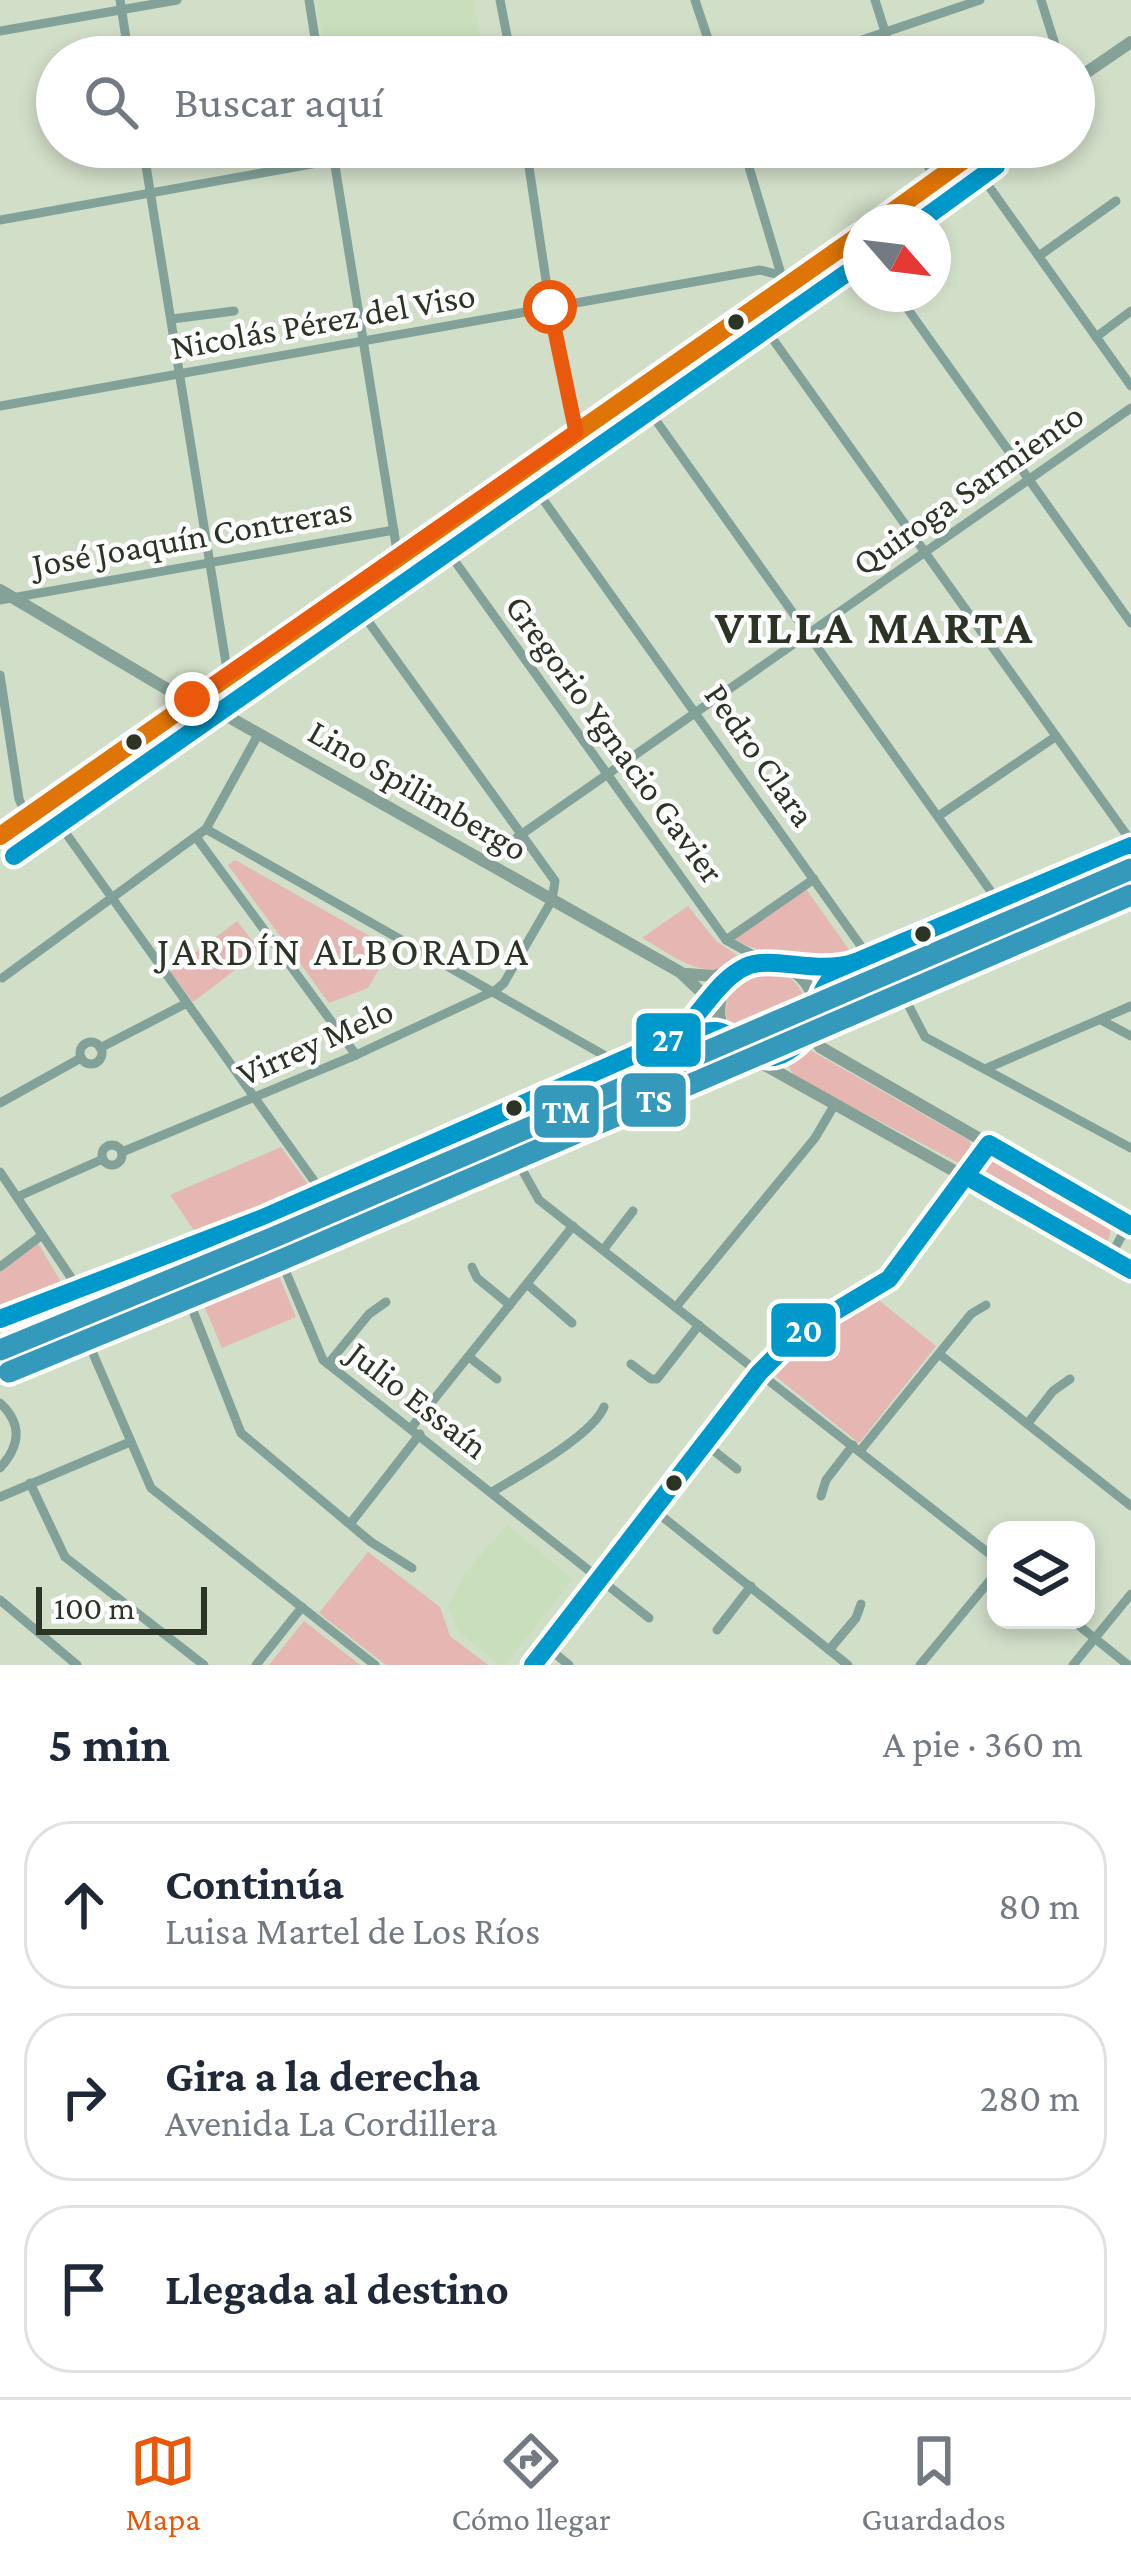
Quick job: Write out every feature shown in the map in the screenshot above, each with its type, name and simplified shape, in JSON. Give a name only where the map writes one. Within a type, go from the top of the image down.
[{"type":"main road","points":[[1095,67],[1131,42]]},
{"type":"main road","points":[[904,204],[954,168]]},
{"type":"main road","points":[[0,836],[843,248]]},
{"type":"main road","name":"Lino Spilimbergo","points":[[4,596],[167,689],[260,734],[680,972],[710,1004],[725,1034],[750,1054],[1131,1270]]},
{"type":"main road","points":[[0,1375],[722,1065],[750,1054],[783,1054],[798,1045],[809,1029],[813,1004],[829,978],[847,966],[1131,843]]},
{"type":"main road","points":[[680,972],[706,976],[766,962],[819,972],[847,966]]},
{"type":"main road","points":[[677,1036],[742,969]]},
{"type":"main road","points":[[791,969],[807,985],[813,1004]]},
{"type":"main road","name":"Lino Spilimbergo","points":[[720,1019],[724,988]]},
{"type":"main road","points":[[809,1029],[820,1047],[1130,1223]]},
{"type":"main road","points":[[0,1317],[80,1291],[263,1218],[677,1036],[713,1030],[725,1034]]},
{"type":"main road","points":[[533,1665],[759,1373],[791,1338],[889,1280],[989,1144]]},
{"type":"street","points":[[0,32],[120,5],[177,0]]},
{"type":"street","points":[[309,0],[315,36]]},
{"type":"street","points":[[500,0],[507,36]]},
{"type":"street","points":[[695,0],[707,36]]},
{"type":"street","points":[[875,0],[886,36]]},
{"type":"street","points":[[870,36],[980,0]]},
{"type":"street","points":[[1041,0],[1052,36]]},
{"type":"street","points":[[120,5],[125,36]]},
{"type":"street","points":[[147,168],[228,676]]},
{"type":"street","points":[[0,220],[288,168]]},
{"type":"street","points":[[335,168],[398,557]]},
{"type":"street","points":[[529,168],[550,307],[576,432]]},
{"type":"street","points":[[749,168],[781,274],[780,290]]},
{"type":"street","points":[[929,168],[934,183]]},
{"type":"street","points":[[976,168],[1131,386]]},
{"type":"street","points":[[1039,256],[1116,201]]},
{"type":"street","name":"Nicolás Pérez del Viso","points":[[0,406],[760,270],[796,279]]},
{"type":"street","points":[[752,310],[1131,843]]},
{"type":"street","points":[[172,320],[234,311]]},
{"type":"street","points":[[1096,337],[1131,311]]},
{"type":"street","points":[[910,312],[1131,623]]},
{"type":"street","points":[[635,391],[997,900]]},
{"type":"street","name":"Quiroga Sarmiento","points":[[482,862],[1131,408]]},
{"type":"street","name":"Pedro Clara","points":[[522,470],[868,956]]},
{"type":"street","name":"José Joaquín Contreras","points":[[4,596],[394,530]]},
{"type":"street","name":"Gregorio Ygnacio Gavier","points":[[434,532],[726,940],[766,962]]},
{"type":"street","points":[[347,592],[555,881],[551,900],[496,990]]},
{"type":"street","points":[[0,675],[27,817]]},
{"type":"street","points":[[1,991],[1,977],[206,829],[260,734]]},
{"type":"street","points":[[940,815],[1055,736]]},
{"type":"street","points":[[45,804],[322,1192]]},
{"type":"street","points":[[206,829],[616,1062]]},
{"type":"street","points":[[196,837],[356,1055]]},
{"type":"street","points":[[726,940],[814,879]]},
{"type":"street","points":[[809,1029],[899,987],[1131,897]]},
{"type":"street","points":[[899,987],[926,1037],[1131,1148]]},
{"type":"street","name":"Virrey Melo","points":[[17,1197],[103,1160],[114,1165],[122,1152],[255,1099],[496,990]]},
{"type":"street","points":[[0,1103],[81,1058],[88,1042],[100,1048],[187,1003]]},
{"type":"street","points":[[985,1069],[1131,1006]]},
{"type":"street","points":[[1101,1020],[1131,1036]]},
{"type":"street","points":[[652,1097],[676,1121]]},
{"type":"street","points":[[676,1307],[815,1138],[835,1104]]},
{"type":"street","points":[[515,1157],[536,1197],[987,1552]]},
{"type":"street","points":[[0,1172],[80,1291]]},
{"type":"street","points":[[604,1249],[633,1211]]},
{"type":"street","name":"Julio Essaín","points":[[263,1218],[320,1357],[649,1618]]},
{"type":"street","points":[[1110,1257],[1130,1223]]},
{"type":"street","points":[[350,1524],[469,1357],[573,1226]]},
{"type":"street","points":[[0,1267],[42,1235]]},
{"type":"street","points":[[472,1267],[483,1283],[510,1304]]},
{"type":"street","points":[[527,1284],[572,1323]]},
{"type":"street","points":[[188,1298],[241,1433],[394,1560],[412,1568]]},
{"type":"street","points":[[328,1364],[369,1314],[386,1302]]},
{"type":"street","points":[[821,1496],[826,1480],[971,1314],[986,1305]]},
{"type":"street","points":[[631,1364],[657,1379],[699,1325]]},
{"type":"street","points":[[85,1335],[155,1493],[375,1665]]},
{"type":"street","points":[[939,1354],[1131,1506]]},
{"type":"street","points":[[469,1357],[497,1379]]},
{"type":"street","points":[[1028,1423],[1053,1391],[1070,1379]]},
{"type":"street","points":[[0,1402],[17,1428],[15,1445],[0,1468]]},
{"type":"street","points":[[492,1492],[600,1417],[604,1407]]},
{"type":"street","points":[[0,1497],[130,1442]]},
{"type":"street","points":[[704,1443],[737,1468]]},
{"type":"street","points":[[30,1483],[65,1557],[204,1665]]},
{"type":"street","points":[[654,1510],[848,1665]]},
{"type":"street","points":[[920,1665],[987,1584]]},
{"type":"street","points":[[717,1630],[751,1586]]},
{"type":"street","points":[[1072,1665],[1131,1594]]},
{"type":"street","points":[[0,1600],[77,1665]]},
{"type":"street","points":[[830,1650],[856,1618],[861,1604]]},
{"type":"street","points":[[256,1665],[302,1607]]},
{"type":"street","points":[[1083,1629],[1128,1665]]},
{"type":"street","points":[[547,1647],[569,1665]]},
{"type":"shaded area","points":[[316,0],[473,0],[480,36],[322,36]]},
{"type":"shaded area","points":[[1131,857],[1131,887],[818,1016],[833,982]]},
{"type":"shaded area","points":[[235,860],[391,948],[368,988],[329,1003],[228,865]]},
{"type":"shaded area","points":[[806,889],[850,951],[813,965],[734,939]]},
{"type":"shaded area","points":[[688,906],[716,941],[738,956],[727,965],[703,969],[690,965],[642,938]]},
{"type":"shaded area","points":[[237,921],[260,951],[193,1002],[170,972]]},
{"type":"shaded area","points":[[766,970],[794,982],[806,1010],[794,1038],[766,1050],[738,1038],[726,1010],[738,982]]},
{"type":"shaded area","points":[[810,1050],[970,1141],[970,1155],[959,1163],[795,1077],[788,1065],[790,1055]]},
{"type":"shaded area","points":[[281,1147],[309,1186],[195,1232],[170,1195]]},
{"type":"shaded area","points":[[996,1157],[1112,1222],[1109,1239],[1101,1244],[983,1178],[983,1166]]},
{"type":"shaded area","points":[[38,1243],[65,1289],[0,1307],[0,1273]]},
{"type":"shaded area","points":[[276,1269],[296,1317],[222,1348],[202,1301]]},
{"type":"shaded area","points":[[872,1295],[936,1346],[859,1443],[774,1375],[803,1339]]},
{"type":"shaded area","points":[[507,1525],[573,1579],[505,1665],[499,1665],[458,1631],[448,1606],[463,1576]]},
{"type":"shaded area","points":[[368,1552],[440,1607],[450,1636],[488,1665],[386,1665],[319,1613]]},
{"type":"shaded area","points":[[304,1621],[360,1665],[269,1665]]},
{"type":"transit line","points":[[903,204],[953,168]]},
{"type":"transit line","points":[[944,204],[993,168]]},
{"type":"transit line","points":[[0,836],[843,247]]},
{"type":"transit line","points":[[14,856],[843,276]]},
{"type":"transit line","name":"27","points":[[0,1319],[263,1218],[677,1036],[716,1031],[761,1056],[781,1055],[803,1038],[820,996],[844,967],[1131,846]]},
{"type":"transit line","name":"TM","points":[[0,1350],[1131,869]]},
{"type":"transit line","name":"TS","points":[[9,1372],[1131,895]]},
{"type":"transit line","name":"27","points":[[671,1038],[724,982],[745,967],[856,962]]},
{"type":"transit line","name":"20","points":[[533,1665],[759,1373],[799,1333],[889,1279],[989,1144],[1131,1226]]},
{"type":"transit line","name":"20","points":[[968,1177],[1131,1270]]},
{"type":"district","name":"VILLA MARTA","points":[[875,626]]},
{"type":"district","name":"JARDÍN ALBORADA","points":[[344,950]]},
{"type":"route","points":[[192,699],[576,432],[550,307]]}]
